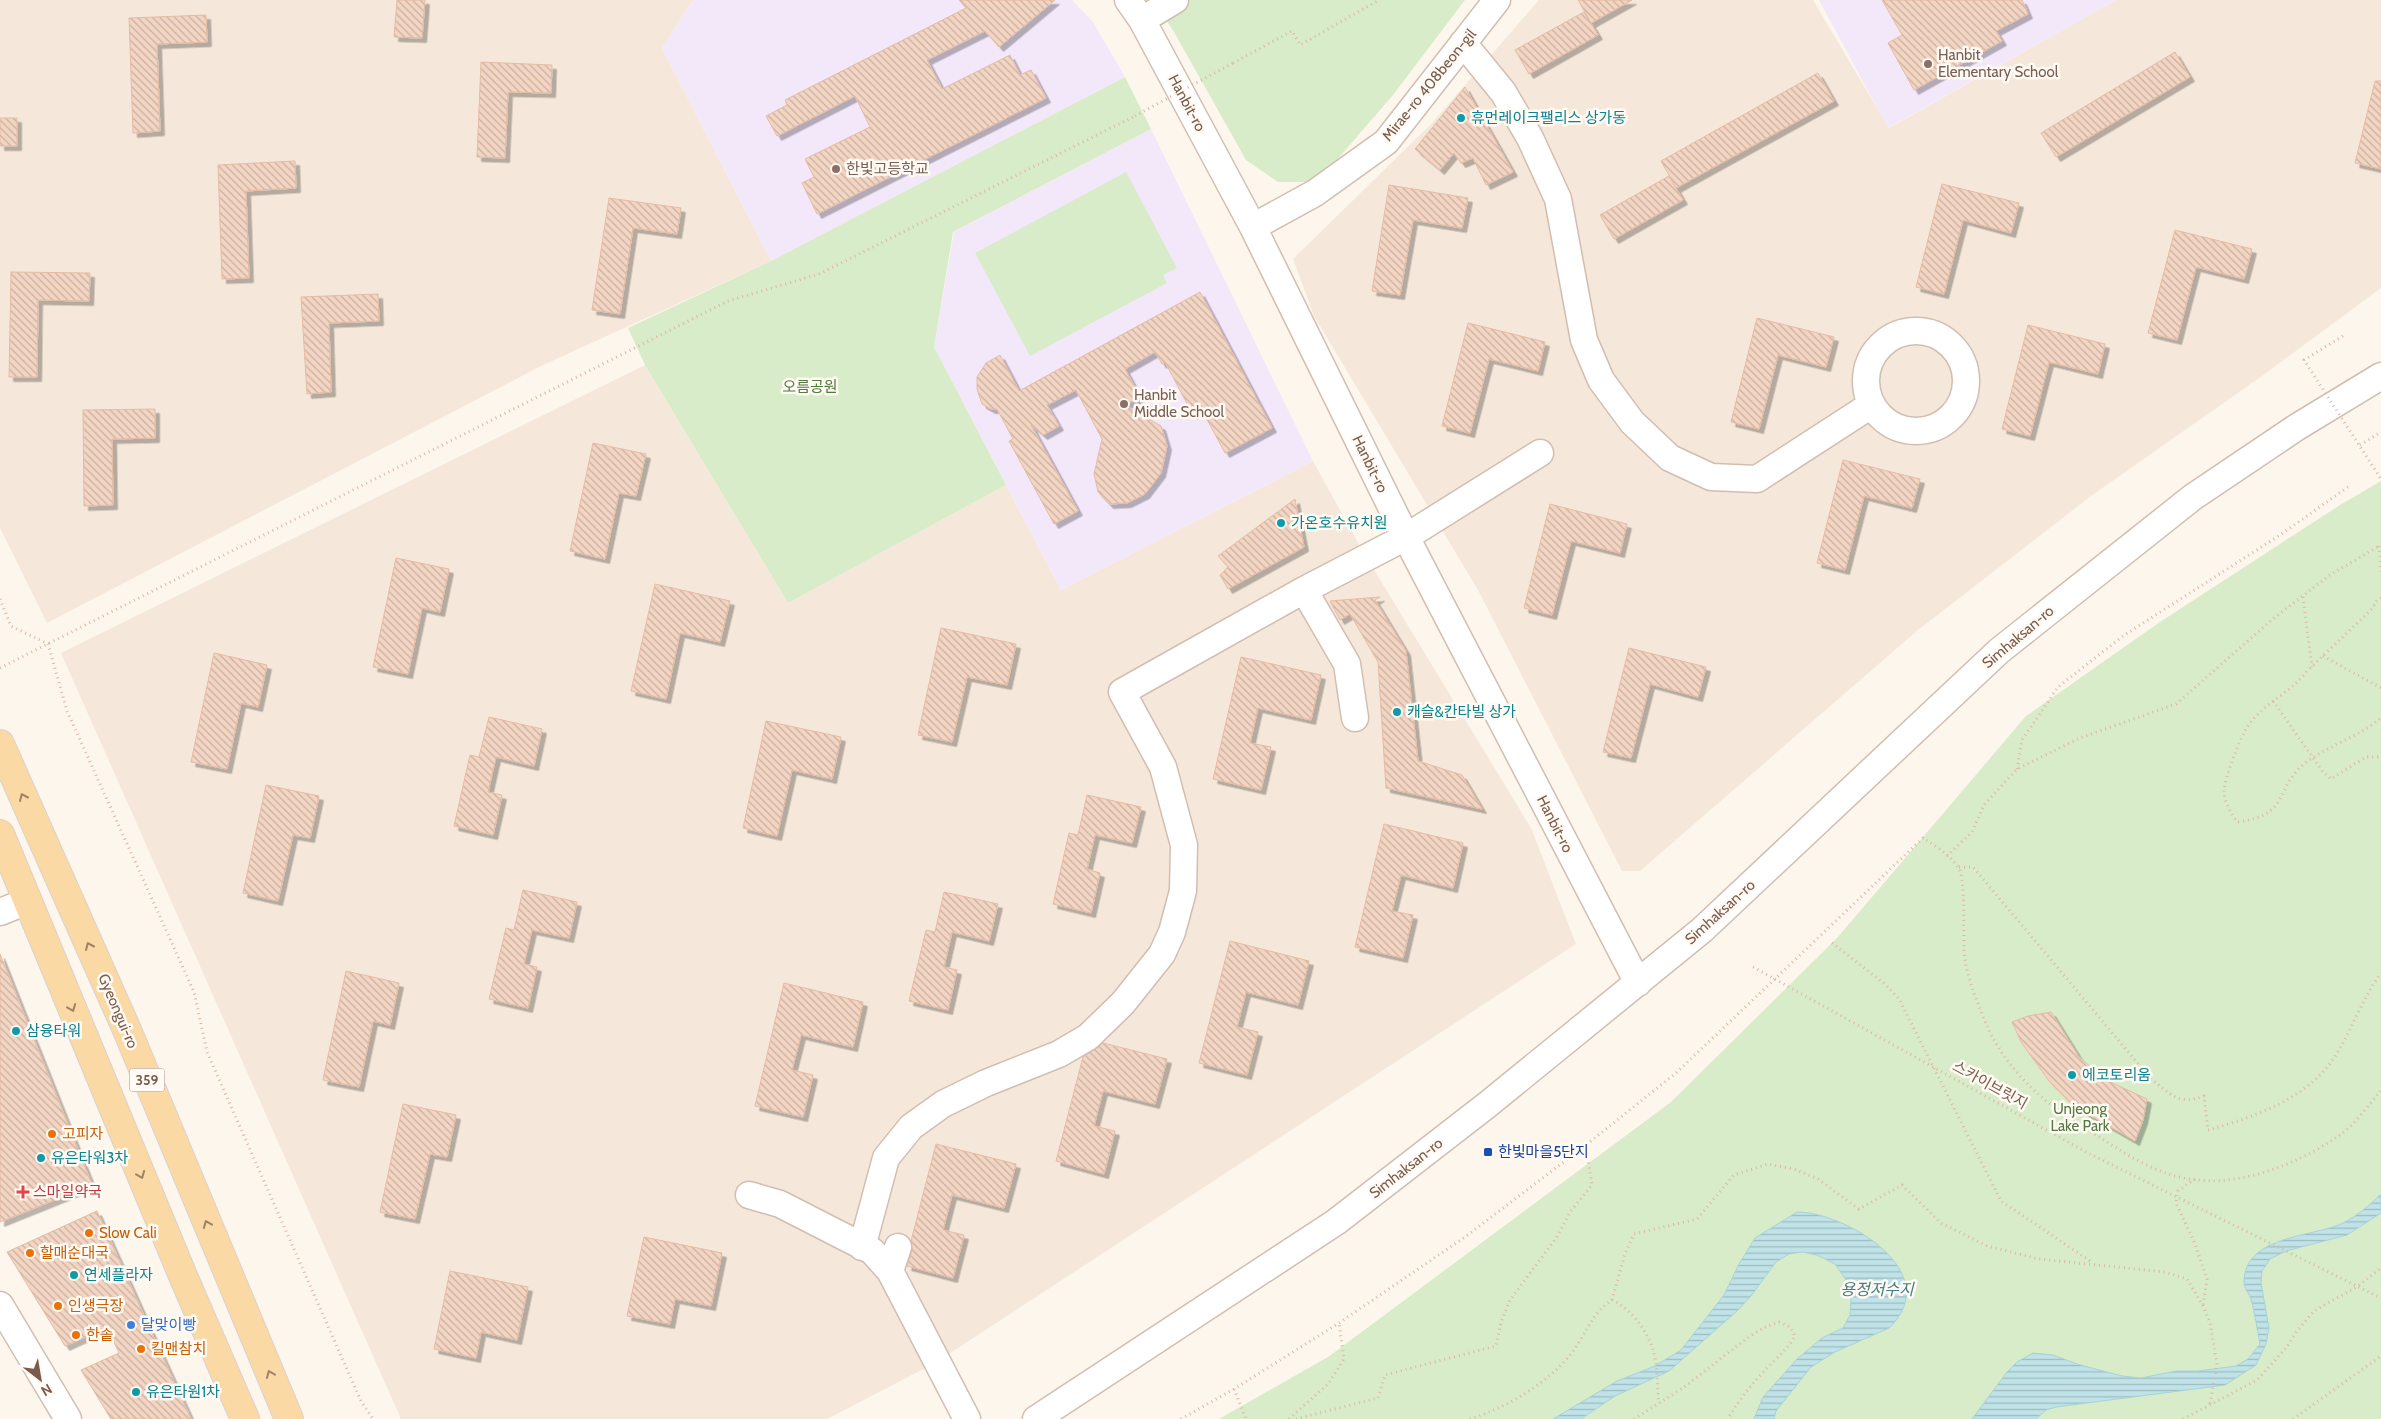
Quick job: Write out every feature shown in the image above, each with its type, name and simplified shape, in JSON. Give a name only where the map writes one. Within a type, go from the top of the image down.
[{"type":"main road","name":"Gyeongui-ro","points":[[0,744],[127,1030],[289,1419]]},
{"type":"main road","name":"359","points":[[0,834],[183,1276],[245,1419]]},
{"type":"street","points":[[1135,10],[1175,0]]},
{"type":"street","name":"Mirae-ro 408beon-gil","points":[[1254,227],[1315,193],[1386,142],[1496,0]]},
{"type":"street","name":"Hanbit-ro","points":[[1135,10],[1254,227],[1406,537],[1638,983]]},
{"type":"street","points":[[1463,43],[1503,92],[1530,138],[1558,199],[1584,340],[1601,380],[1632,422],[1670,458],[1711,477],[1757,478],[1871,405]]},
{"type":"street","name":"Simhaksan-ro","points":[[1036,1419],[1336,1222],[1488,1105],[1702,930],[1999,651],[2193,497],[2297,427],[2381,376]]},
{"type":"street","points":[[862,1247],[886,1158],[911,1128],[943,1104],[986,1083],[1059,1054],[1088,1037],[1123,1003],[1162,954],[1172,932],[1183,891],[1184,846],[1163,767],[1122,692],[1304,590],[1406,537],[1540,453]]},
{"type":"street","points":[[1221,616],[1304,590]]},
{"type":"street","points":[[1304,590],[1347,664],[1355,718]]},
{"type":"street","points":[[0,912],[28,901]]},
{"type":"street","points":[[749,1194],[780,1204],[872,1251],[890,1271],[967,1419]]},
{"type":"street","points":[[890,1271],[898,1247]]},
{"type":"street","points":[[0,1305],[68,1419]]},
{"type":"path","points":[[0,668],[728,301],[819,274],[1135,116],[1292,31],[1300,45],[1379,0]]},
{"type":"path","points":[[2343,336],[2304,360],[2381,479]]},
{"type":"path","points":[[2360,445],[2381,432]]},
{"type":"path","points":[[2017,769],[2022,740],[2058,687],[2123,636],[2280,535],[2348,487]]},
{"type":"path","points":[[1947,856],[1972,832],[1984,805],[2017,769],[2080,738],[2176,704],[2274,618],[2330,575],[2380,545],[2381,573]]},
{"type":"path","points":[[2303,596],[2312,667]]},
{"type":"path","points":[[2381,598],[2312,667],[2298,684],[2281,693],[2247,726],[2234,756],[2224,789],[2232,815],[2238,822],[2265,815],[2279,805],[2287,784],[2305,764],[2381,718]]},
{"type":"path","points":[[0,599],[11,626],[48,644],[67,711],[194,992],[207,1052],[361,1401],[373,1419]]},
{"type":"path","points":[[2323,656],[2381,688]]},
{"type":"path","points":[[2273,701],[2315,759],[2322,772],[2331,779],[2366,757],[2381,757]]},
{"type":"path","points":[[1181,1419],[1234,1389],[1339,1323],[1465,1237],[1586,1145],[1676,1073],[1923,838],[1947,856],[1959,868],[1962,881],[1965,962],[1989,1030],[2013,1067],[2037,1095],[2085,1129],[2138,1160],[2167,1174],[2216,1182],[2253,1175],[2292,1162],[2338,1136],[2381,1090]]},
{"type":"path","points":[[1959,868],[1973,867],[2151,1079],[2180,1100],[2190,1101],[2204,1096],[2208,1130],[2248,1119],[2293,1097],[2328,1066],[2381,973]]},
{"type":"path","points":[[1832,943],[1884,984],[1899,999],[2001,1201],[2093,1263]]},
{"type":"path","name":"스카이브릿지","points":[[1753,967],[2088,1153],[2381,1298]]},
{"type":"path","points":[[1296,1419],[1378,1398],[1385,1376],[1496,1346],[1501,1322],[1510,1300],[1557,1237],[1570,1212],[1592,1185],[1586,1145]]},
{"type":"path","points":[[1470,1419],[1495,1409],[1544,1381],[1579,1343],[1591,1318],[1612,1300],[1625,1254],[1634,1234],[1696,1219],[1734,1176],[1768,1164],[1794,1169],[1818,1179],[1859,1209],[1902,1185],[1941,1223],[1987,1246],[2040,1259],[2093,1263],[2165,1272],[2187,1280],[2203,1306],[2210,1323],[2217,1364],[2210,1404]]},
{"type":"path","points":[[2195,1179],[2178,1191],[2176,1203],[2196,1244],[2207,1279],[2203,1306]]},
{"type":"path","points":[[2183,1419],[2257,1380],[2286,1348],[2314,1310],[2358,1286],[2381,1268]]},
{"type":"path","points":[[1612,1300],[1624,1306],[1637,1318],[1656,1363],[1656,1384],[1660,1403]]},
{"type":"path","points":[[1634,1419],[1660,1403],[1763,1328],[1779,1322],[1790,1327],[1795,1336],[1790,1345],[1752,1384],[1728,1419]]},
{"type":"path","points":[[1289,1419],[1328,1384],[1344,1360],[1339,1323]]},
{"type":"path","points":[[2293,1419],[2381,1356]]},
{"type":"path","points":[[1234,1389],[1246,1419]]},
{"type":"shaded area","points":[[0,0],[693,0],[662,48],[771,261],[541,366],[47,623],[0,528]]},
{"type":"shaded area","name":"한빛고등학교","points":[[693,0],[1072,0],[1093,22],[1125,77],[771,261],[662,48]]},
{"type":"shaded area","points":[[1539,0],[1813,0],[1889,128],[2116,0],[2381,0],[2381,288],[2262,376],[2091,496],[1918,630],[1640,871],[1622,871],[1478,590],[1314,316],[1293,259],[1431,124]]},
{"type":"shaded area","name":"Hanbit Elementary School","points":[[1819,0],[2116,0],[1888,128]]},
{"type":"shaded area","name":"Hanbit Middle School","points":[[1151,129],[1313,461],[1061,590],[934,347],[954,232]]},
{"type":"shaded area","points":[[645,365],[788,603],[1006,485],[1061,590],[1313,461],[1362,550],[1531,828],[1576,944],[935,1363],[827,1419],[401,1419],[61,653]]},
{"type":"green space","points":[[1153,0],[1465,0],[1393,95],[1330,168],[1305,182],[1278,182],[1246,160],[1174,32]]},
{"type":"green space","name":"오름공원","points":[[1125,77],[1151,129],[953,232],[934,347],[1006,485],[788,603],[645,365],[628,328],[771,261]]},
{"type":"green space","points":[[1126,172],[1177,268],[1163,275],[1167,283],[1030,356],[975,253]]},
{"type":"green space","name":"Unjeong Lake Park","points":[[2381,481],[2381,1419],[1219,1419],[1328,1357],[1671,1102],[1838,937],[2026,716],[2160,622],[2340,505]]},
{"type":"water","points":[[2381,1194],[2381,1213],[2347,1235],[2286,1251],[2270,1259],[2262,1271],[2261,1283],[2269,1328],[2266,1344],[2256,1365],[2225,1385],[2056,1407],[2046,1410],[2036,1419],[1972,1419],[2007,1372],[2017,1362],[2033,1353],[2053,1355],[2077,1364],[2122,1376],[2141,1378],[2176,1371],[2198,1371],[2236,1366],[2248,1359],[2260,1344],[2251,1299],[2244,1282],[2247,1267],[2255,1255],[2281,1241],[2341,1224],[2352,1218]]},
{"type":"water","name":"용정저수지","points":[[1797,1212],[1817,1215],[1840,1222],[1863,1234],[1883,1249],[1898,1267],[1906,1287],[1904,1307],[1889,1328],[1835,1352],[1811,1367],[1776,1411],[1774,1419],[1754,1419],[1763,1397],[1797,1359],[1822,1338],[1843,1328],[1850,1315],[1851,1298],[1846,1280],[1835,1264],[1817,1255],[1802,1252],[1789,1254],[1776,1262],[1751,1296],[1737,1311],[1669,1371],[1615,1396],[1581,1419],[1553,1419],[1617,1381],[1655,1366],[1681,1350],[1724,1295],[1739,1264],[1755,1238]]},
{"type":"building","points":[[397,0],[425,0],[422,38],[394,37]]},
{"type":"building","points":[[959,0],[1055,0],[999,47],[985,31],[927,60],[942,89],[1010,55],[1020,75],[1031,70],[1046,98],[817,214],[802,183],[814,177],[805,159],[870,127],[855,96],[777,136],[766,116],[787,105],[785,100],[966,8]]},
{"type":"building","points":[[1578,0],[1632,0],[1591,23]]},
{"type":"building","points":[[1882,0],[2022,0],[2028,14],[1996,31],[2002,41],[1914,90],[1888,43],[1902,35]]},
{"type":"building","points":[[1584,12],[1598,35],[1529,74],[1515,50]]},
{"type":"building","points":[[206,15],[207,42],[157,44],[160,131],[133,133],[129,18]]},
{"type":"building","points":[[2175,52],[2190,77],[2056,157],[2041,133]]},
{"type":"building","points":[[481,62],[552,65],[551,93],[508,92],[505,158],[477,157]]},
{"type":"building","points":[[1818,73],[1834,101],[1676,188],[1661,161]]},
{"type":"building","points":[[2375,81],[2381,81],[2381,169],[2355,163]]},
{"type":"building","name":"휴먼레이크팰리스 상가동","points":[[1465,87],[1513,172],[1486,185],[1473,158],[1461,163],[1454,153],[1440,170],[1415,149]]},
{"type":"building","points":[[0,118],[17,118],[17,146],[0,146]]},
{"type":"building","points":[[295,161],[296,188],[246,191],[249,278],[222,279],[218,165]]},
{"type":"building","points":[[1669,176],[1683,200],[1614,239],[1600,215]]},
{"type":"building","points":[[1942,184],[2019,203],[2011,233],[1963,220],[1944,294],[1916,287]]},
{"type":"building","points":[[1389,185],[1468,198],[1462,228],[1413,220],[1400,295],[1372,291]]},
{"type":"building","points":[[609,198],[681,208],[677,234],[633,228],[620,314],[592,310]]},
{"type":"building","points":[[2175,230],[2252,249],[2244,279],[2196,267],[2177,340],[2148,333]]},
{"type":"building","points":[[11,272],[90,273],[89,301],[38,300],[37,377],[9,377]]},
{"type":"building","points":[[1200,292],[1272,428],[1225,453],[1202,410],[1193,415],[1165,362],[1162,364],[1155,352],[1125,369],[1140,397],[1125,405],[1161,426],[1167,446],[1161,473],[1145,494],[1127,503],[1109,504],[1098,492],[1094,474],[1102,439],[1076,390],[1047,405],[1059,426],[1043,435],[1031,425],[1078,511],[1054,524],[1009,441],[1013,439],[997,409],[991,409],[982,404],[977,389],[977,377],[986,363],[1000,355],[1019,391]]},
{"type":"building","points":[[378,294],[379,321],[329,323],[331,392],[307,394],[301,297]]},
{"type":"building","points":[[1757,318],[1834,337],[1826,367],[1778,355],[1759,429],[1731,422]]},
{"type":"building","points":[[1468,323],[1545,342],[1538,371],[1489,359],[1470,433],[1442,426]]},
{"type":"building","points":[[2028,325],[2105,344],[2098,374],[2049,362],[2030,436],[2002,429]]},
{"type":"building","points":[[155,409],[155,438],[112,439],[113,505],[84,506],[83,410]]},
{"type":"building","points":[[593,443],[646,454],[636,496],[619,493],[605,559],[570,551]]},
{"type":"building","points":[[1843,460],[1920,479],[1912,508],[1864,496],[1845,570],[1817,563]]},
{"type":"building","name":"가온호수유치원","points":[[1295,499],[1304,547],[1228,589],[1220,575],[1228,567],[1218,556]]},
{"type":"building","points":[[1550,504],[1627,524],[1620,553],[1571,541],[1552,615],[1524,608]]},
{"type":"building","points":[[396,558],[449,569],[440,612],[422,608],[408,674],[373,667]]},
{"type":"building","points":[[655,584],[730,601],[720,642],[680,633],[666,699],[631,691]]},
{"type":"building","name":"캐슬&칸타빌 상가","points":[[1380,597],[1375,600],[1406,651],[1418,761],[1462,775],[1482,809],[1386,788],[1378,662],[1350,614],[1340,620],[1330,601]]},
{"type":"building","points":[[941,628],[1016,644],[1007,685],[967,677],[952,742],[918,735]]},
{"type":"building","points":[[1629,648],[1706,667],[1698,697],[1650,684],[1631,758],[1603,752]]},
{"type":"building","points":[[214,653],[267,665],[258,707],[241,703],[227,769],[191,762]]},
{"type":"building","points":[[1241,657],[1321,675],[1311,720],[1258,708],[1250,743],[1271,747],[1261,790],[1213,779]]},
{"type":"building","points":[[489,717],[542,729],[534,766],[496,757],[488,792],[502,795],[493,835],[454,826],[470,755],[479,757]]},
{"type":"building","points":[[766,721],[841,737],[832,779],[792,770],[777,836],[743,828]]},
{"type":"building","points":[[266,785],[319,796],[310,838],[293,835],[278,901],[243,893]]},
{"type":"building","points":[[1087,795],[1141,807],[1132,843],[1095,835],[1087,869],[1100,873],[1091,913],[1053,904],[1069,833],[1078,835]]},
{"type":"building","points":[[1384,824],[1463,843],[1453,888],[1401,875],[1392,911],[1413,915],[1403,958],[1355,947]]},
{"type":"building","points":[[523,890],[577,902],[569,938],[532,930],[524,964],[537,967],[528,1008],[489,999],[506,928],[514,930]]},
{"type":"building","points":[[944,892],[998,904],[989,941],[952,932],[944,967],[957,970],[948,1010],[909,1001],[926,930],[935,932]]},
{"type":"building","points":[[1230,941],[1309,961],[1298,1005],[1246,992],[1237,1027],[1258,1032],[1247,1075],[1199,1063]]},
{"type":"building","name":"유은타워3차","points":[[0,954],[92,1185],[0,1222]]},
{"type":"building","points":[[346,971],[399,983],[390,1025],[373,1021],[359,1087],[323,1080]]},
{"type":"building","points":[[784,983],[863,1002],[853,1047],[801,1035],[792,1070],[813,1075],[803,1117],[755,1106]]},
{"type":"building","name":"에코토리움","points":[[2051,1012],[2079,1057],[2106,1080],[2147,1099],[2143,1120],[2135,1141],[2074,1106],[2049,1081],[2021,1042],[2012,1022],[2028,1016]]},
{"type":"building","points":[[1103,1043],[1167,1059],[1155,1104],[1103,1091],[1094,1126],[1115,1131],[1104,1174],[1056,1161],[1083,1057]]},
{"type":"building","points":[[403,1104],[456,1115],[447,1157],[430,1154],[415,1219],[380,1212]]},
{"type":"building","points":[[936,1144],[1016,1164],[1004,1208],[952,1195],[943,1230],[964,1235],[953,1278],[907,1266],[912,1251],[911,1241]]},
{"type":"building","name":"연세플라자","points":[[97,1211],[191,1419],[111,1419],[81,1370],[119,1353],[107,1327],[65,1346],[7,1252]]},
{"type":"building","points":[[644,1237],[722,1253],[711,1306],[675,1299],[670,1324],[627,1316]]},
{"type":"building","points":[[450,1271],[528,1287],[517,1340],[481,1332],[476,1358],[434,1349]]},
{"type":"place","name":"Hanbit Elementary School","points":[[1928,64]]},
{"type":"place","name":"휴먼레이크팰리스 상가동","points":[[1461,118]]},
{"type":"place","name":"한빛고등학교","points":[[836,169]]},
{"type":"place","name":"Hanbit Middle School","points":[[1124,404]]},
{"type":"place","name":"가온호수유치원","points":[[1281,523]]},
{"type":"place","name":"캐슬&칸타빌 상가","points":[[1397,712]]},
{"type":"place","name":"삼융타워","points":[[16,1031]]},
{"type":"place","name":"에코토리움","points":[[2072,1075]]},
{"type":"place","name":"고피자","points":[[52,1134]]},
{"type":"place","name":"한빛마을5단지","points":[[1488,1152]]},
{"type":"place","name":"유은타워3차","points":[[41,1158]]},
{"type":"place","name":"스마일약국","points":[[23,1192]]},
{"type":"place","name":"Slow Cali","points":[[89,1233]]},
{"type":"place","name":"할매순대국","points":[[30,1253]]},
{"type":"place","name":"연세플라자","points":[[74,1275]]},
{"type":"place","name":"인생극장","points":[[58,1306]]},
{"type":"place","name":"달맞이빵","points":[[131,1325]]},
{"type":"place","name":"한솥","points":[[76,1335]]},
{"type":"place","name":"킬맨참치","points":[[141,1349]]},
{"type":"place","name":"유은타원1차","points":[[136,1392]]}]
